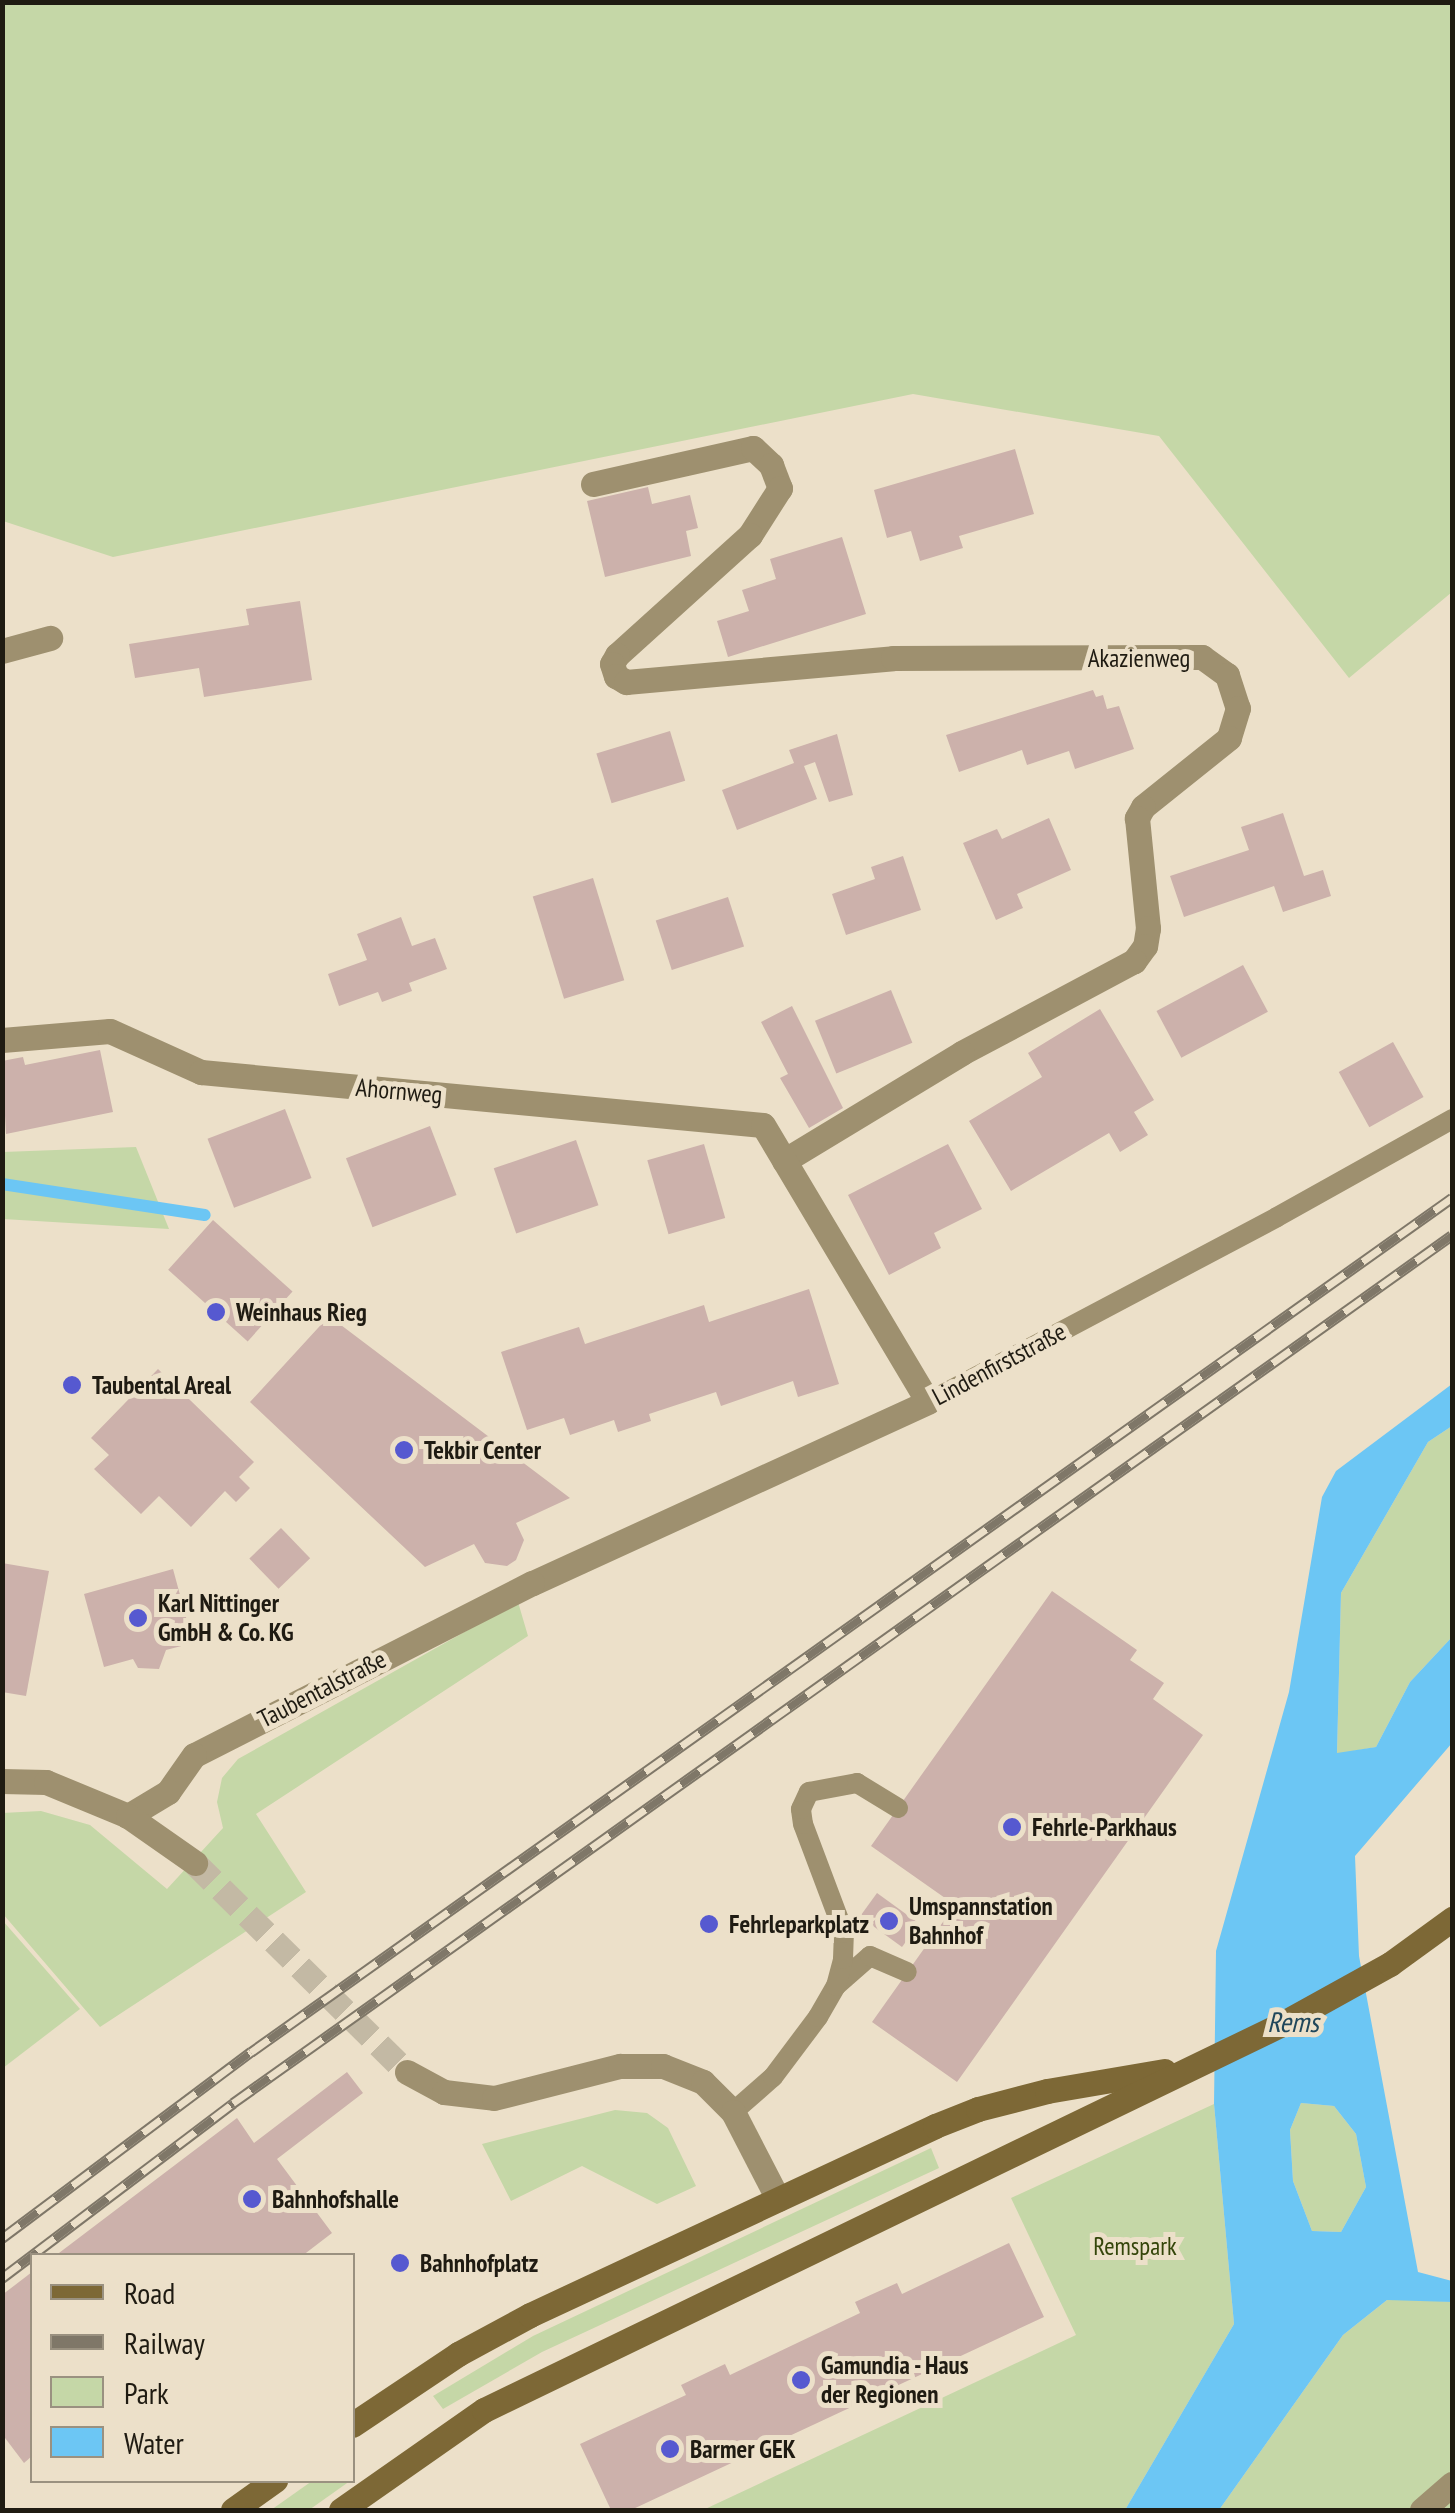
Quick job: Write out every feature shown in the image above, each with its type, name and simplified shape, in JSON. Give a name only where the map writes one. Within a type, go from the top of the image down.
[{"type":"main road","points":[[341,2510],[433,2442],[549,2376],[963,2182],[1184,2068],[1280,2025],[1358,1982],[1452,1919]]},
{"type":"main road","points":[[355,2423],[458,2354],[530,2315],[978,2109],[1047,2092],[1184,2068]]},
{"type":"main road","points":[[233,2510],[271,2483]]},
{"type":"street","name":"Akazienweg","points":[[594,484],[752,448],[772,465],[780,488],[750,535],[618,655],[612,664],[616,676],[626,682],[893,658],[1202,657],[1227,675],[1238,708],[1229,738],[1142,807],[1138,818],[1148,928],[1146,946],[1134,961],[962,1053],[784,1161]]},
{"type":"street","points":[[2,651],[50,638]]},
{"type":"street","name":"Ahornweg","points":[[2,1040],[110,1030],[200,1072],[763,1125],[784,1161]]},
{"type":"street","points":[[784,1161],[928,1402]]},
{"type":"street","name":"Lindenfirststraße","points":[[532,1582],[928,1402]]},
{"type":"street","name":"Taubentalstraße","points":[[128,1816],[168,1792],[194,1755],[532,1582]]},
{"type":"street","points":[[2,1782],[46,1782],[128,1816],[195,1864]]},
{"type":"street","points":[[406,2072],[444,2092],[494,2098],[620,2066],[662,2066],[703,2082],[733,2112],[778,2199]]},
{"type":"street","points":[[1422,2510],[1452,2484]]},
{"type":"lane","name":"Lindenfirststraße","points":[[928,1402],[1278,1218],[1452,1119]]},
{"type":"lane","points":[[836,1986],[844,1933],[801,1809],[809,1792],[843,1782],[868,1787],[898,1808]]},
{"type":"lane","points":[[733,2112],[773,2076],[836,1986],[870,1956],[907,1972]]},
{"type":"green space","points":[[3,2],[1452,3],[1452,592],[1349,678],[1159,436],[913,394],[113,557],[3,521]]},
{"type":"green space","points":[[136,1147],[169,1229],[3,1219],[3,1152]]},
{"type":"green space","points":[[1452,1426],[1452,1637],[1410,1682],[1376,1747],[1337,1754],[1341,1593],[1428,1442]]},
{"type":"green space","points":[[518,1602],[528,1636],[256,1814],[306,1892],[100,2027],[3,1914],[2,1813],[41,1811],[90,1825],[167,1889],[223,1828],[217,1802],[222,1778],[238,1759]]},
{"type":"green space","points":[[3,1921],[80,2009],[3,2068]]},
{"type":"green space","points":[[1301,2103],[1334,2106],[1356,2134],[1366,2187],[1341,2232],[1312,2231],[1293,2181],[1290,2130]]},
{"type":"green space","name":"Remspark","points":[[1214,2104],[1234,2324],[1125,2510],[703,2510],[1076,2335],[1011,2198]]},
{"type":"green space","points":[[615,2110],[647,2113],[668,2128],[696,2186],[657,2204],[582,2166],[511,2201],[482,2144]]},
{"type":"green space","points":[[931,2148],[939,2168],[542,2352],[443,2409],[433,2396],[533,2336]]},
{"type":"green space","points":[[1387,2300],[1452,2302],[1452,2510],[1219,2510],[1343,2335]]},
{"type":"green space","points":[[309,2483],[347,2483],[309,2510],[271,2510]]},
{"type":"water","name":"Rems","points":[[1452,1384],[1452,1426],[1428,1442],[1341,1593],[1337,1753],[1376,1747],[1410,1682],[1452,1637],[1452,1743],[1355,1856],[1359,1956],[1418,2272],[1452,2281],[1452,2302],[1387,2300],[1343,2335],[1219,2510],[1125,2510],[1234,2324],[1214,2104],[1216,1951],[1289,1692],[1322,1497],[1336,1471]],"holes":[[[1301,2103],[1334,2106],[1356,2134],[1366,2187],[1341,2232],[1312,2231],[1293,2181],[1290,2130]]]},
{"type":"building","points":[[1015,449],[1034,514],[959,536],[963,548],[920,561],[911,531],[887,538],[874,490]]},
{"type":"building","points":[[648,487],[652,504],[690,495],[698,528],[686,531],[691,556],[605,577],[587,501]]},
{"type":"building","points":[[842,537],[866,614],[728,657],[717,621],[749,611],[742,590],[776,579],[770,559]]},
{"type":"building","points":[[300,601],[312,680],[204,697],[199,668],[135,678],[129,644],[249,625],[246,609]]},
{"type":"building","points":[[1093,690],[1096,697],[1103,695],[1107,709],[1119,706],[1134,749],[1075,769],[1069,751],[1027,765],[1022,750],[959,772],[946,735]]},
{"type":"building","points":[[670,731],[685,781],[612,803],[596,754]]},
{"type":"building","points":[[837,734],[853,795],[829,802],[815,762],[804,766],[817,799],[737,830],[722,790],[794,763],[789,750]]},
{"type":"building","points":[[1283,813],[1304,876],[1323,870],[1331,896],[1283,912],[1274,886],[1184,917],[1170,876],[1249,850],[1241,827]]},
{"type":"building","points":[[1049,818],[1071,870],[1017,894],[1023,908],[996,920],[963,843],[997,829],[1002,839]]},
{"type":"building","points":[[903,856],[921,910],[846,935],[832,894],[875,879],[871,867]]},
{"type":"building","points":[[593,878],[624,980],[564,999],[533,896]]},
{"type":"building","points":[[728,897],[744,946],[672,970],[656,920]]},
{"type":"building","points":[[401,917],[412,946],[435,938],[447,969],[409,983],[412,991],[382,1002],[378,992],[339,1006],[328,974],[367,960],[357,934]]},
{"type":"building","points":[[1243,965],[1268,1012],[1181,1058],[1156,1011]]},
{"type":"building","points":[[891,990],[912,1043],[836,1074],[815,1021]]},
{"type":"building","points":[[792,1006],[843,1108],[809,1128],[780,1078],[788,1074],[761,1022]]},
{"type":"building","points":[[1100,1009],[1154,1100],[1134,1112],[1148,1135],[1120,1152],[1109,1133],[1011,1191],[969,1121],[1042,1077],[1028,1053]]},
{"type":"building","points":[[1393,1042],[1424,1097],[1369,1127],[1339,1072]]},
{"type":"building","points":[[100,1050],[113,1112],[6,1134],[2,1061],[23,1057],[25,1065]]},
{"type":"building","points":[[285,1109],[312,1178],[234,1208],[208,1139]]},
{"type":"building","points":[[430,1126],[457,1195],[372,1227],[346,1158]]},
{"type":"building","points":[[576,1140],[598,1205],[516,1234],[494,1168]]},
{"type":"building","points":[[704,1144],[725,1218],[669,1234],[647,1160]]},
{"type":"building","points":[[948,1144],[982,1209],[934,1233],[941,1248],[889,1275],[848,1195]]},
{"type":"building","points":[[213,1220],[293,1292],[248,1341],[168,1270]]},
{"type":"building","points":[[809,1289],[839,1384],[798,1397],[793,1381],[721,1406],[716,1392],[649,1414],[651,1421],[618,1432],[614,1420],[570,1435],[564,1418],[527,1430],[501,1352],[579,1327],[585,1344],[704,1305],[709,1322]]},
{"type":"building","name":"Tekbir Center","points":[[329,1316],[570,1498],[516,1523],[524,1540],[516,1560],[507,1566],[485,1563],[474,1544],[425,1567],[250,1402]]},
{"type":"building","points":[[158,1369],[254,1462],[239,1477],[250,1488],[236,1502],[225,1491],[191,1527],[159,1496],[141,1514],[94,1469],[109,1455],[91,1438]]},
{"type":"building","points":[[281,1528],[310,1558],[279,1589],[249,1559]]},
{"type":"building","points":[[2,1563],[49,1571],[26,1696],[2,1692]]},
{"type":"building","name":"Karl Nittinger GmbH & Co. KG","points":[[173,1569],[193,1643],[166,1650],[159,1669],[138,1668],[133,1659],[104,1667],[84,1594]]},
{"type":"building","name":"Fehrle-Parkhaus","points":[[1052,1591],[1137,1650],[1130,1660],[1164,1683],[1153,1699],[1203,1735],[957,2082],[872,2022],[955,1905],[871,1846]]},
{"type":"building","name":"Umspannstation Bahnhof","points":[[877,1893],[919,1924],[902,1947],[860,1916]]},
{"type":"building","points":[[347,2072],[363,2093],[277,2159],[332,2233],[306,2253],[59,2253],[237,2118],[254,2143]]},
{"type":"building","name":"Gamundia - Haus der Regionen","points":[[1009,2243],[1044,2317],[631,2510],[611,2510],[580,2444],[686,2395],[681,2385],[725,2364],[730,2375],[860,2313],[855,2302],[897,2283],[902,2294]]},
{"type":"building","points":[[30,2274],[30,2458],[24,2463],[2,2434],[2,2295]]},
{"type":"waterway","points":[[2,1184],[205,1215]]},
{"type":"tunnel","points":[[195,1863],[407,2072]]},
{"type":"railway","points":[[2,2238],[251,2052],[1452,1198]]},
{"type":"railway","points":[[35,2253],[233,2103],[1452,1235]]},
{"type":"railway","points":[[2,2278],[30,2257]]},
{"type":"place","name":"Weinhaus Rieg","points":[[216,1312]]},
{"type":"place","name":"Taubental Areal","points":[[72,1385]]},
{"type":"place","name":"Tekbir Center","points":[[404,1450]]},
{"type":"place","name":"Karl Nittinger GmbH & Co. KG","points":[[138,1618]]},
{"type":"place","name":"Fehrle-Parkhaus","points":[[1012,1827]]},
{"type":"place","name":"Umspannstation Bahnhof","points":[[889,1921]]},
{"type":"place","name":"Fehrleparkplatz","points":[[709,1924]]},
{"type":"place","name":"Bahnhofshalle","points":[[252,2199]]},
{"type":"place","name":"Bahnhofplatz","points":[[400,2263]]},
{"type":"place","name":"Gamundia - Haus der Regionen","points":[[801,2380]]},
{"type":"place","name":"Barmer GEK","points":[[670,2449]]}]
